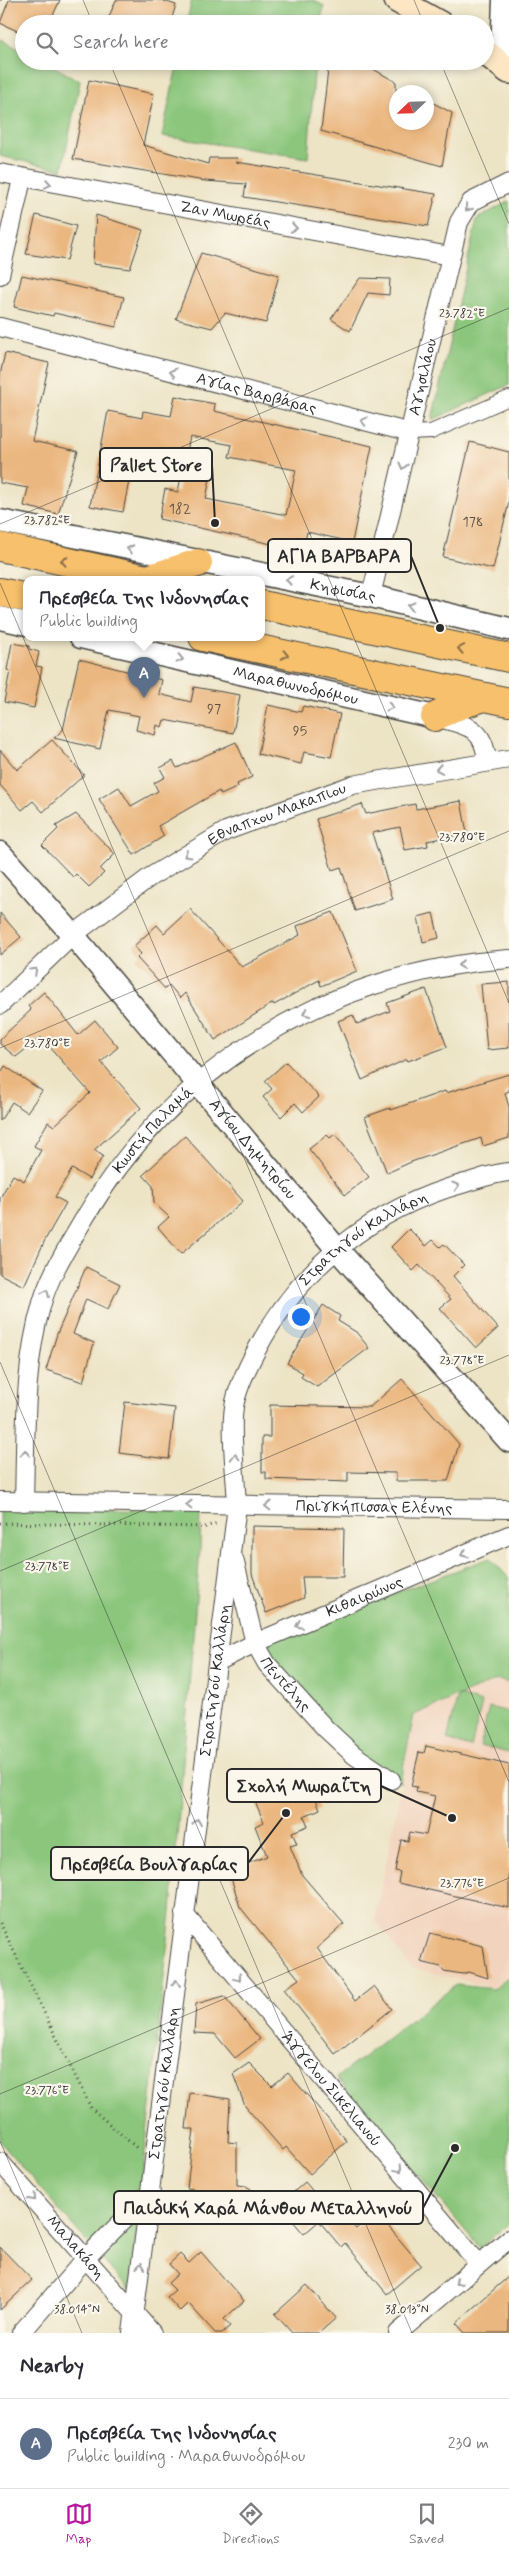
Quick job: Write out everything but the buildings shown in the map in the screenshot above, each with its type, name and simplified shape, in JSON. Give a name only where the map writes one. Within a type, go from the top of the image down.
[{"type":"main road","points":[[397,0],[424,15]]},
{"type":"main road","points":[[0,547],[133,576]]},
{"type":"main road","points":[[157,576],[198,563]]},
{"type":"main road","points":[[0,592],[23,597]]},
{"type":"main road","name":"Κηφισίας","points":[[265,606],[509,658]]},
{"type":"main road","points":[[221,641],[481,698],[509,702]]},
{"type":"main road","points":[[435,717],[452,708],[481,698]]},
{"type":"street","points":[[497,61],[502,53],[504,0]]},
{"type":"street","name":"Ζαν Μωρεάς","points":[[0,174],[450,256]]},
{"type":"street","points":[[0,275],[22,179]]},
{"type":"street","name":"Αγησιλάου","points":[[371,596],[411,433],[459,222],[471,202],[509,183]]},
{"type":"street","name":"Αγίας Βαρβάρας","points":[[0,327],[411,433],[431,432],[509,398]]},
{"type":"street","name":"Κηφισίας","points":[[0,521],[198,563],[371,596],[509,629]]},
{"type":"street","points":[[0,618],[23,623]]},
{"type":"street","name":"Μαραθωνοδρόμου","points":[[99,641],[469,726],[476,731],[486,748],[487,761]]},
{"type":"street","name":"Εθναπχου Μακαπιου","points":[[0,1005],[73,934],[150,877],[226,831],[352,785],[487,761],[509,759]]},
{"type":"street","name":"Αγίου Δημητρίου","points":[[0,852],[73,934],[336,1248],[509,1440]]},
{"type":"street","name":"Κωστή Παλαμά","points":[[24,1502],[26,1406],[30,1362],[42,1302],[68,1246],[125,1157],[162,1115],[197,1082],[233,1055],[280,1025],[328,1003],[378,984],[437,968],[509,959]]},
{"type":"street","name":"Στρατηγού Καλλάρη","points":[[132,2333],[155,2165],[184,1914],[232,1554],[237,1506],[234,1407],[246,1370],[269,1326],[305,1279],[336,1248],[370,1223],[412,1201],[454,1186],[509,1172]]},
{"type":"street","name":"Πριγκήπισσας Ελένης","points":[[0,1501],[509,1509]]},
{"type":"street","name":"Κιθαιρώνος","points":[[219,1661],[255,1643],[509,1535]]},
{"type":"street","name":"Πεντέλης","points":[[232,1554],[239,1573],[255,1643],[267,1664],[325,1728],[354,1755],[391,1780]]},
{"type":"street","name":"Άγγελου Σικελιανού","points":[[184,1914],[479,2264]]},
{"type":"street","name":"Μαλακάση","points":[[0,2162],[152,2333]]},
{"type":"street","points":[[21,2333],[86,2258],[151,2192]]},
{"type":"street","points":[[398,2333],[509,2239]]},
{"type":"path","points":[[0,1523],[205,1526],[223,1520],[237,1506]]},
{"type":"path","points":[[0,1924],[91,2108],[155,2165]]},
{"type":"shaded area","points":[[498,1681],[509,1684],[509,1975],[494,1988],[411,1968],[375,1920],[415,1715]]},
{"type":"green space","points":[[192,0],[313,0],[324,6],[322,15],[188,15]]},
{"type":"green space","points":[[4,40],[15,46],[15,70],[60,70],[80,81],[62,170],[0,156],[0,45]]},
{"type":"green space","points":[[176,70],[314,70],[308,158],[162,136]]},
{"type":"green space","points":[[509,201],[509,385],[432,420],[477,219]]},
{"type":"green space","points":[[0,1508],[201,1510],[200,1549],[171,1912],[130,2291],[0,2142]]},
{"type":"green space","points":[[490,1558],[509,1578],[509,1683],[498,1680],[459,1696],[482,1703],[471,1747],[447,1740],[458,1696],[414,1715],[400,1783],[355,1754],[257,1644]]},
{"type":"green space","points":[[489,1707],[509,1712],[509,1753],[480,1746]]},
{"type":"green space","points":[[509,1977],[509,2223],[480,2248],[336,2078],[456,1985],[494,1989]]},
{"type":"place","name":"Pallet Store","points":[[215,523]]},
{"type":"place","name":"ΑΓΙΑ ΒΑΡΒΑΡΑ","points":[[440,628]]},
{"type":"place","name":"Πρεσβεία της Ινδονησίας","points":[[144,698]]},
{"type":"place","name":"Πρεσβεία Βουλγαρίας","points":[[286,1813]]},
{"type":"place","name":"Σχολή Μωραΐτη","points":[[452,1818]]},
{"type":"place","name":"Παιδική Χαρά Μάνθου Μεταλληνού","points":[[455,2148]]}]
